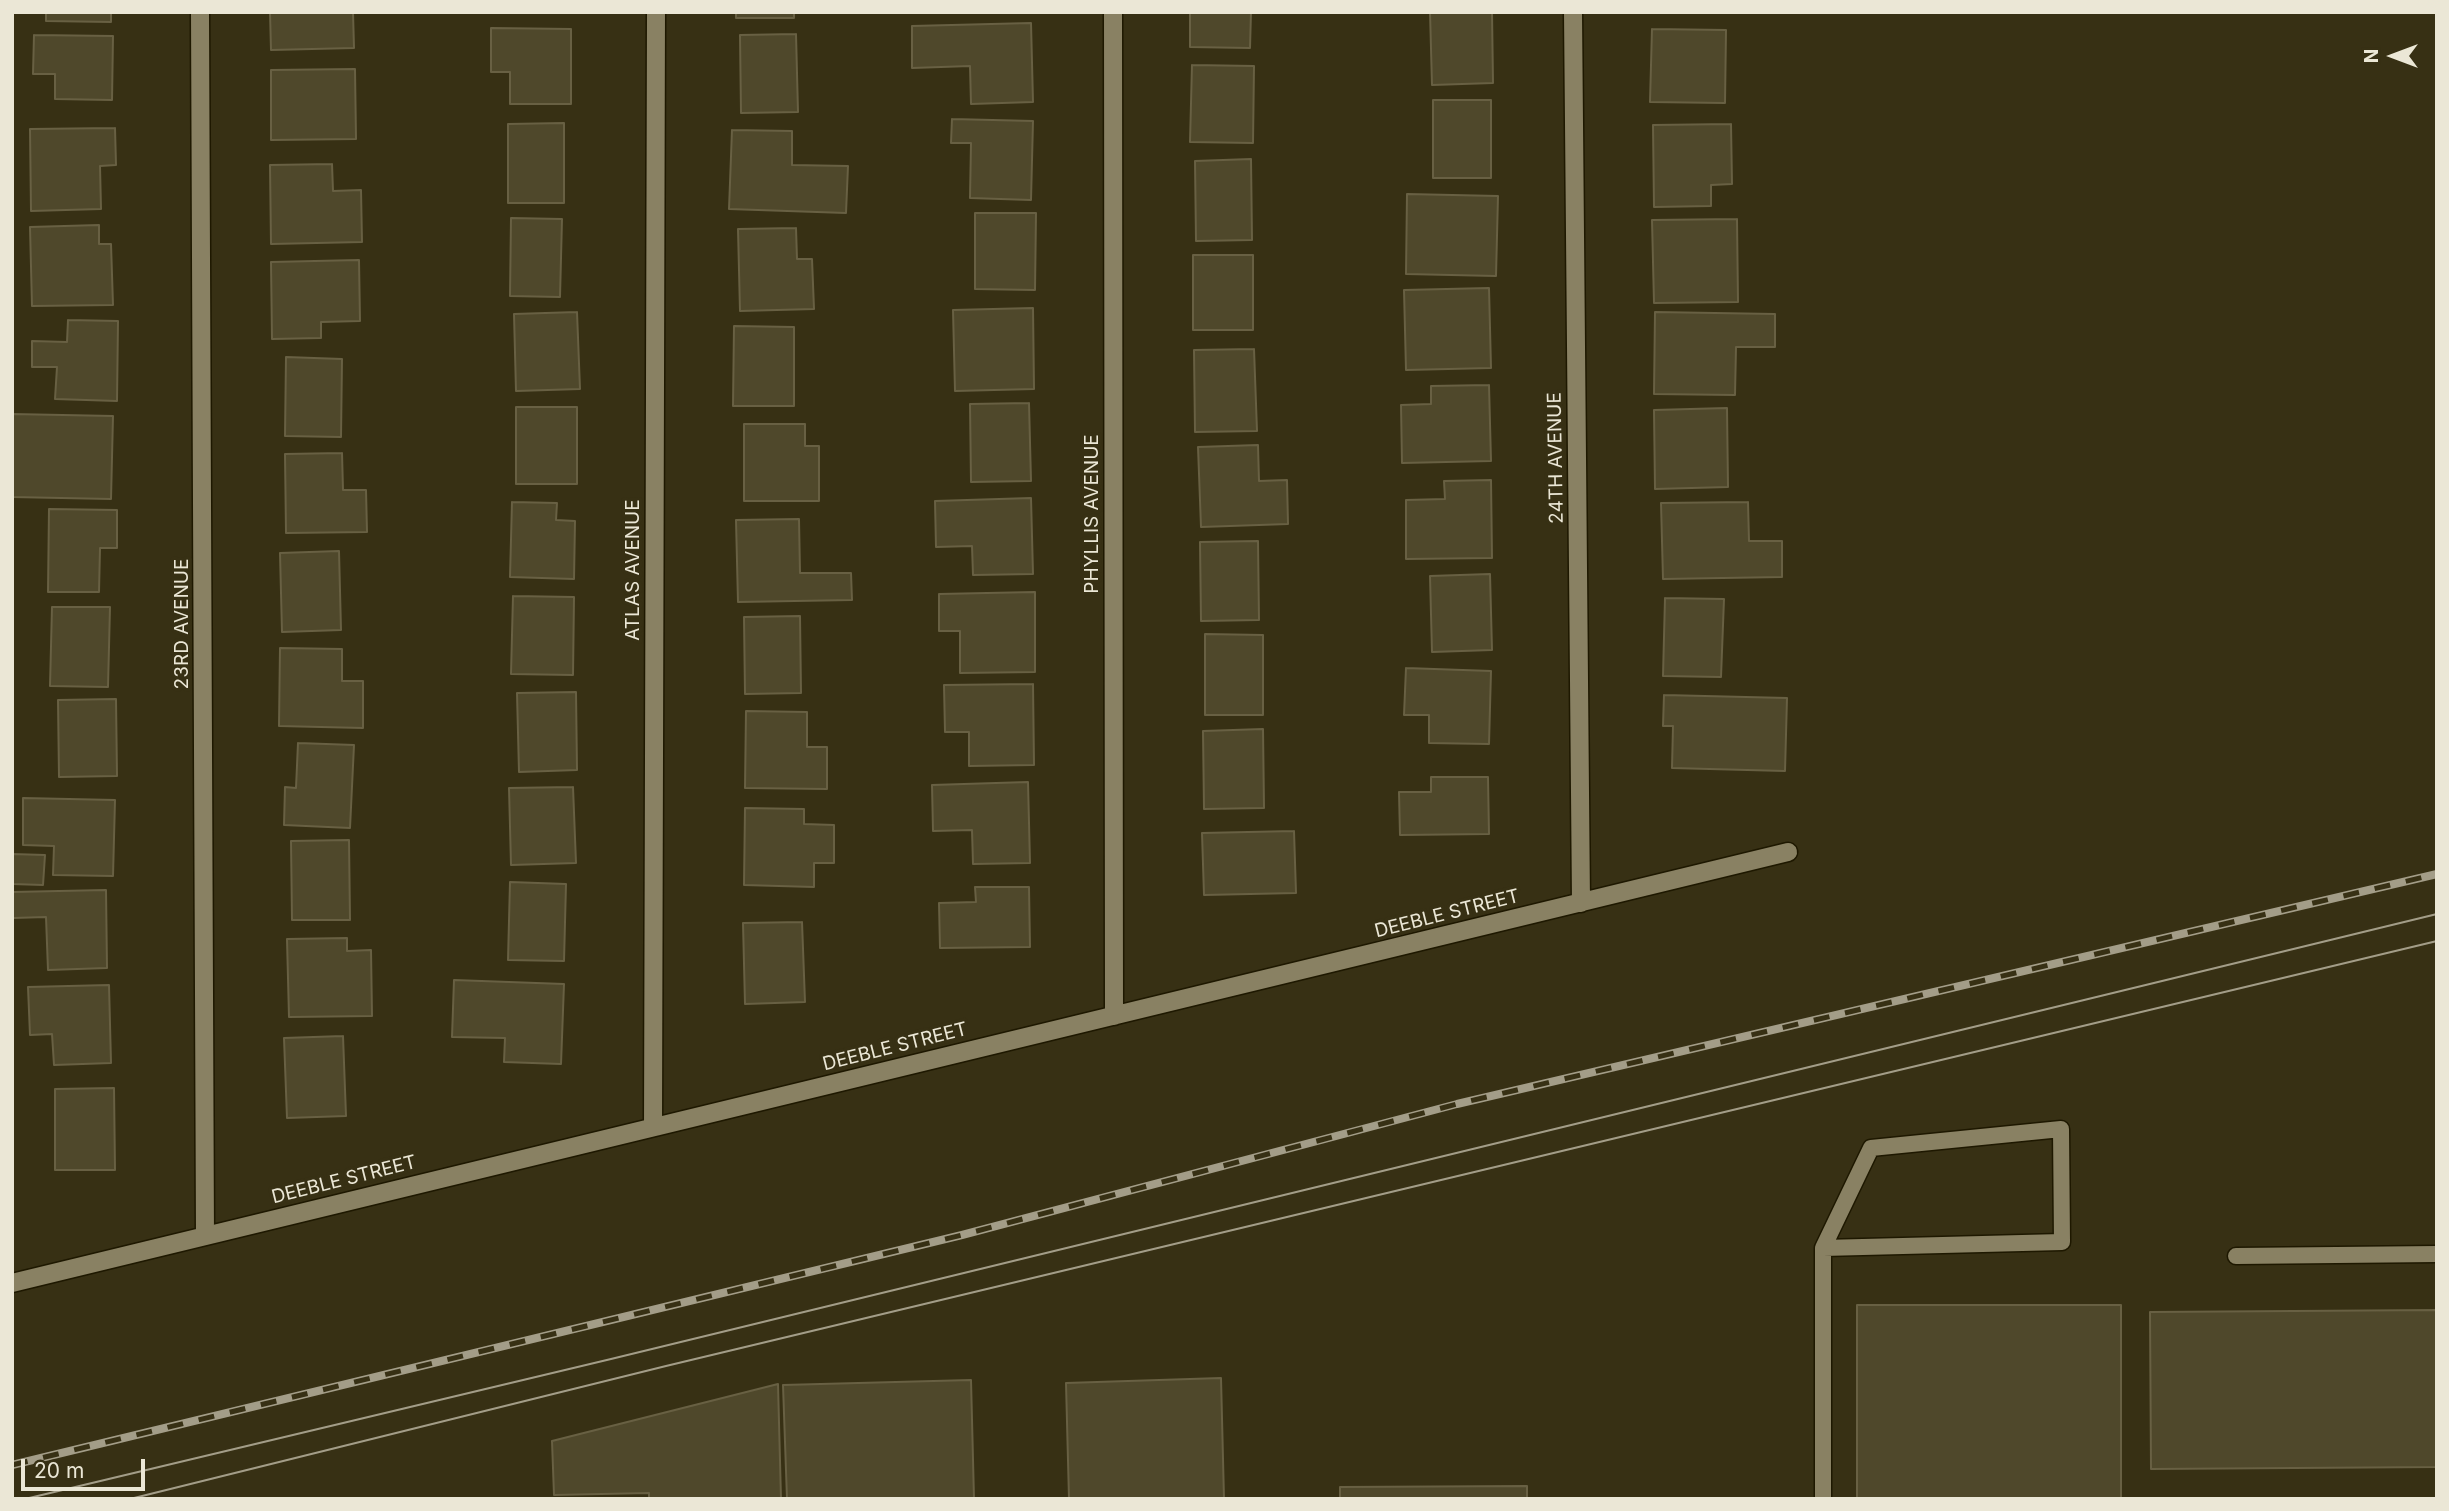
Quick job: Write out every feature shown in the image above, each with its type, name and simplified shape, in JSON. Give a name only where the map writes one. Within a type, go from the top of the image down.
[{"type":"street","name":"23RD AVENUE","points":[[201,12],[205,1236]]},
{"type":"street","name":"ATLAS AVENUE","points":[[653,1128],[656,12]]},
{"type":"street","name":"PHYLLIS AVENUE","points":[[1112,12],[1114,1016]]},
{"type":"street","name":"24TH AVENUE","points":[[1573,12],[1581,903]]},
{"type":"street","name":"DEEBLE STREET","points":[[12,1283],[1788,852]]},
{"type":"lane","points":[[1823,1248],[2062,1242],[2061,1129],[1871,1148],[1823,1248],[1823,1499]]},
{"type":"lane","points":[[2236,1256],[2437,1254]]},
{"type":"building","points":[[46,12],[111,12],[111,22],[46,21]]},
{"type":"building","points":[[270,12],[353,12],[354,48],[271,50]]},
{"type":"building","points":[[736,12],[794,12],[794,18],[736,18]]},
{"type":"building","points":[[1190,12],[1251,12],[1250,48],[1190,47]]},
{"type":"building","points":[[1430,12],[1492,12],[1493,83],[1432,85]]},
{"type":"building","points":[[1031,23],[1033,102],[971,104],[970,66],[912,68],[912,26]]},
{"type":"building","points":[[491,28],[571,29],[571,104],[510,104],[510,72],[491,72]]},
{"type":"building","points":[[1652,29],[1726,30],[1725,103],[1650,102]]},
{"type":"building","points":[[796,34],[798,112],[741,113],[740,35]]},
{"type":"building","points":[[34,35],[113,36],[112,100],[55,99],[55,74],[33,74]]},
{"type":"building","points":[[1192,65],[1254,66],[1253,143],[1190,142]]},
{"type":"building","points":[[355,69],[356,139],[271,140],[271,70]]},
{"type":"building","points":[[1433,100],[1491,100],[1491,178],[1433,178]]},
{"type":"building","points":[[952,119],[1033,121],[1031,200],[970,198],[971,143],[951,143]]},
{"type":"building","points":[[564,123],[564,203],[508,203],[508,124]]},
{"type":"building","points":[[1731,124],[1732,184],[1711,185],[1711,206],[1654,207],[1653,125]]},
{"type":"building","points":[[115,128],[116,165],[100,166],[101,209],[31,211],[30,129]]},
{"type":"building","points":[[732,130],[792,131],[792,165],[848,166],[846,213],[729,209]]},
{"type":"building","points":[[1251,159],[1252,240],[1196,241],[1195,161]]},
{"type":"building","points":[[332,164],[333,191],[361,190],[362,242],[271,244],[270,165]]},
{"type":"building","points":[[1407,194],[1498,196],[1496,276],[1406,274]]},
{"type":"building","points":[[975,213],[1036,213],[1035,290],[975,289]]},
{"type":"building","points":[[511,218],[562,219],[560,297],[510,296]]},
{"type":"building","points":[[1737,219],[1738,302],[1654,303],[1652,220]]},
{"type":"building","points":[[99,225],[99,244],[111,244],[113,305],[32,306],[30,227]]},
{"type":"building","points":[[796,228],[797,259],[812,259],[814,309],[740,311],[738,229]]},
{"type":"building","points":[[1193,255],[1253,255],[1253,330],[1193,330]]},
{"type":"building","points":[[359,260],[360,321],[321,322],[321,338],[272,339],[271,262]]},
{"type":"building","points":[[1489,288],[1491,368],[1406,370],[1404,290]]},
{"type":"building","points":[[1033,308],[1034,389],[955,391],[953,310]]},
{"type":"building","points":[[577,312],[580,389],[516,391],[514,314]]},
{"type":"building","points":[[1655,312],[1775,314],[1775,347],[1736,347],[1735,395],[1654,394]]},
{"type":"building","points":[[68,320],[118,321],[117,401],[55,399],[57,367],[32,367],[32,341],[67,342]]},
{"type":"building","points":[[734,326],[794,327],[794,406],[733,406]]},
{"type":"building","points":[[1254,349],[1257,431],[1195,432],[1194,350]]},
{"type":"building","points":[[286,357],[342,359],[341,437],[285,436]]},
{"type":"building","points":[[1489,385],[1491,461],[1402,463],[1401,405],[1431,404],[1431,386]]},
{"type":"building","points":[[1029,403],[1031,481],[971,482],[970,404]]},
{"type":"building","points":[[516,407],[577,407],[577,484],[516,484]]},
{"type":"building","points":[[1727,408],[1728,487],[1655,489],[1654,410]]},
{"type":"building","points":[[12,414],[113,416],[111,499],[12,497]]},
{"type":"building","points":[[744,424],[805,424],[805,446],[819,446],[819,501],[744,501]]},
{"type":"building","points":[[1258,445],[1259,481],[1287,480],[1288,524],[1201,527],[1198,447]]},
{"type":"building","points":[[342,453],[343,490],[366,490],[367,532],[286,533],[285,454]]},
{"type":"building","points":[[1491,480],[1492,558],[1406,559],[1406,500],[1445,499],[1444,481]]},
{"type":"building","points":[[1031,498],[1033,574],[973,575],[972,546],[936,547],[935,501]]},
{"type":"building","points":[[512,502],[557,503],[556,520],[575,521],[574,579],[510,577]]},
{"type":"building","points":[[1748,502],[1749,541],[1782,541],[1782,577],[1663,579],[1661,503]]},
{"type":"building","points":[[49,509],[117,510],[117,548],[100,548],[99,592],[48,592]]},
{"type":"building","points":[[799,519],[800,573],[851,573],[852,600],[738,602],[736,520]]},
{"type":"building","points":[[1258,541],[1259,620],[1201,621],[1200,542]]},
{"type":"building","points":[[339,551],[341,630],[282,632],[280,553]]},
{"type":"building","points":[[1490,574],[1492,650],[1432,652],[1430,576]]},
{"type":"building","points":[[1035,592],[1035,672],[960,673],[960,631],[939,631],[939,594]]},
{"type":"building","points":[[513,596],[574,597],[573,675],[511,674]]},
{"type":"building","points":[[1665,598],[1724,599],[1721,677],[1663,676]]},
{"type":"building","points":[[52,607],[110,607],[108,687],[50,686]]},
{"type":"building","points":[[800,616],[801,693],[745,694],[744,617]]},
{"type":"building","points":[[1205,634],[1263,635],[1263,715],[1205,715]]},
{"type":"building","points":[[280,648],[342,649],[342,681],[363,681],[363,728],[279,726]]},
{"type":"building","points":[[1406,668],[1491,671],[1489,744],[1429,743],[1429,715],[1404,715]]},
{"type":"building","points":[[1033,684],[1034,765],[969,766],[969,732],[945,732],[944,685]]},
{"type":"building","points":[[576,692],[577,770],[519,772],[517,693]]},
{"type":"building","points":[[1664,695],[1787,698],[1785,771],[1672,768],[1673,726],[1663,726]]},
{"type":"building","points":[[116,699],[117,776],[59,777],[58,700]]},
{"type":"building","points":[[746,711],[807,712],[807,747],[827,747],[827,789],[745,788]]},
{"type":"building","points":[[1263,729],[1264,808],[1204,809],[1203,731]]},
{"type":"building","points":[[298,743],[354,745],[350,828],[284,825],[285,787],[296,788]]},
{"type":"building","points":[[1431,777],[1488,777],[1489,834],[1400,835],[1399,792],[1431,792]]},
{"type":"building","points":[[1028,782],[1030,863],[973,864],[972,830],[933,831],[932,785]]},
{"type":"building","points":[[573,787],[576,863],[511,865],[509,788]]},
{"type":"building","points":[[23,798],[115,800],[113,876],[53,875],[54,846],[23,845]]},
{"type":"building","points":[[745,808],[804,809],[804,824],[834,825],[834,863],[814,863],[814,887],[744,885]]},
{"type":"building","points":[[1294,831],[1296,893],[1204,895],[1202,833]]},
{"type":"building","points":[[349,840],[350,920],[292,920],[291,841]]},
{"type":"building","points":[[12,854],[45,855],[43,885],[12,884]]},
{"type":"building","points":[[510,882],[566,884],[564,961],[508,960]]},
{"type":"building","points":[[975,887],[1029,887],[1030,947],[940,948],[939,903],[976,902]]},
{"type":"building","points":[[106,890],[107,968],[48,970],[46,917],[13,918],[12,892]]},
{"type":"building","points":[[802,922],[805,1002],[745,1004],[743,923]]},
{"type":"building","points":[[347,938],[347,951],[371,950],[372,1016],[289,1017],[287,939]]},
{"type":"building","points":[[454,980],[564,984],[561,1064],[504,1062],[505,1038],[452,1037]]},
{"type":"building","points":[[109,985],[111,1063],[54,1065],[52,1034],[30,1035],[28,987]]},
{"type":"building","points":[[343,1036],[346,1116],[287,1118],[284,1038]]},
{"type":"building","points":[[114,1088],[115,1170],[55,1170],[55,1089]]},
{"type":"building","points":[[1857,1305],[2121,1305],[2121,1499],[1857,1499]]},
{"type":"building","points":[[2437,1310],[2437,1467],[2151,1469],[2150,1312]]},
{"type":"building","points":[[1221,1378],[1224,1499],[1069,1499],[1066,1383]]},
{"type":"building","points":[[971,1380],[974,1499],[787,1499],[783,1385]]},
{"type":"building","points":[[778,1384],[781,1499],[649,1499],[649,1493],[554,1495],[552,1441]]},
{"type":"building","points":[[1527,1486],[1527,1499],[1340,1499],[1340,1487]]},
{"type":"tram line","points":[[25,1499],[2437,914]]},
{"type":"tram line","points":[[130,1499],[666,1366],[2437,941]]},
{"type":"railway","points":[[12,1465],[962,1235],[1457,1104],[2437,874]]}]
